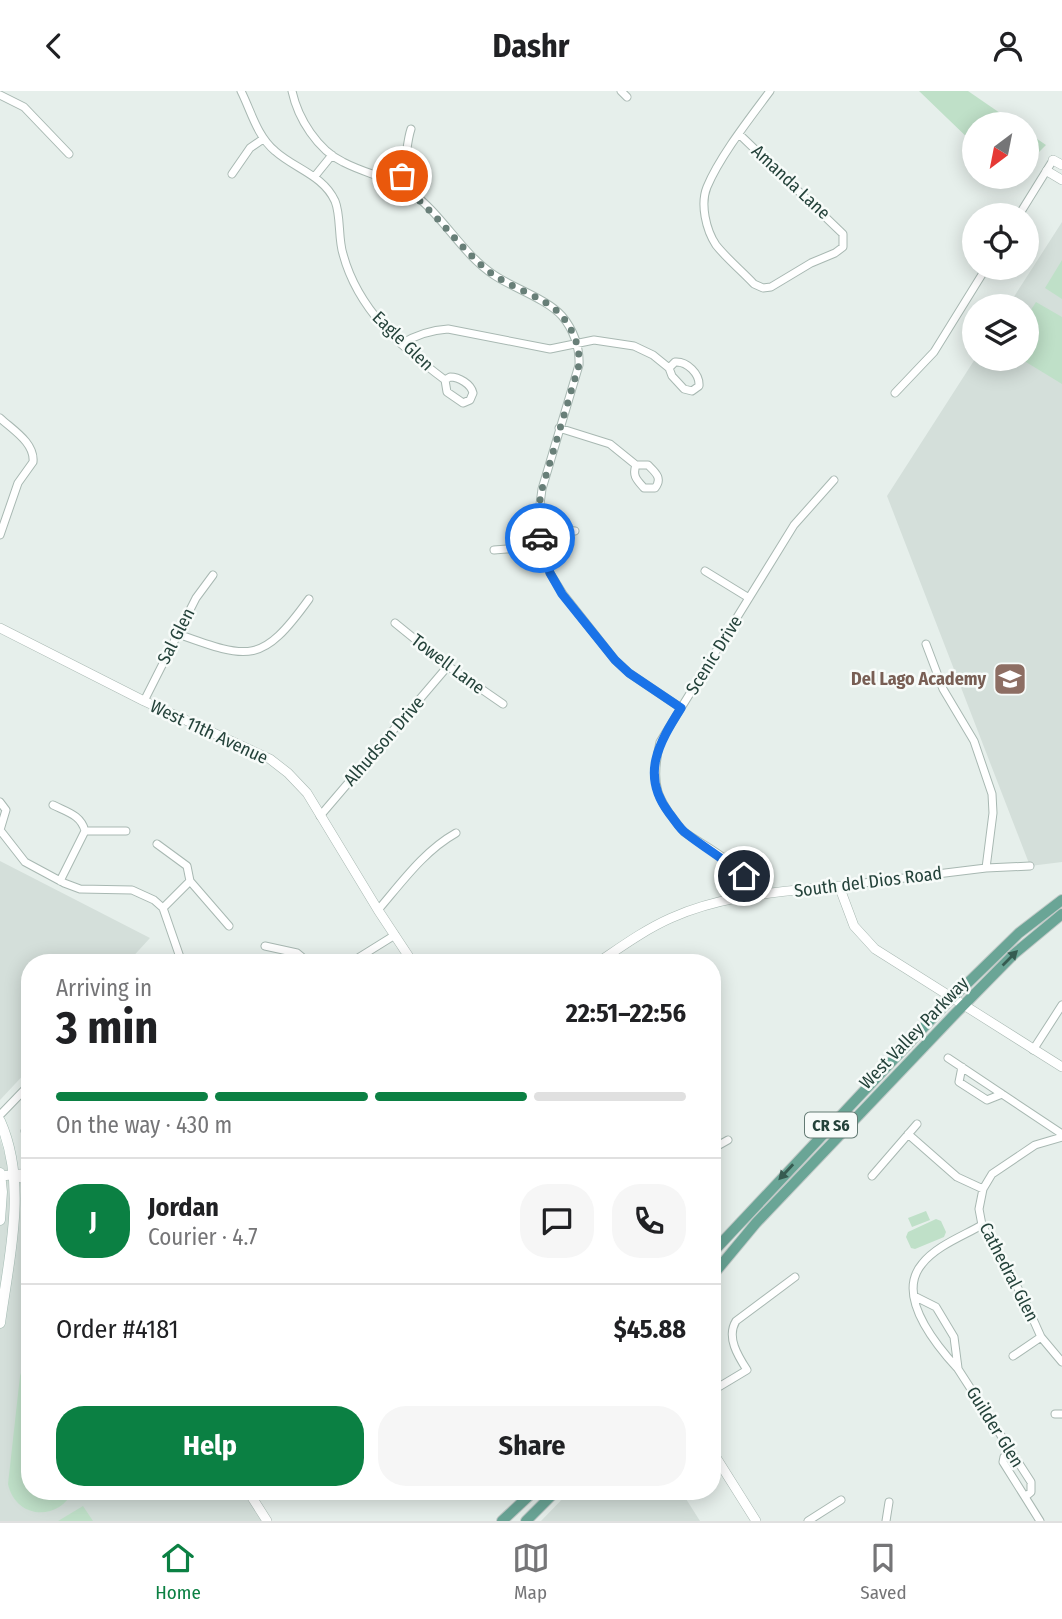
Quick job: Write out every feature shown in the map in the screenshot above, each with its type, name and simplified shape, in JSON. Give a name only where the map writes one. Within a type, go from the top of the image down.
[{"type":"main road","name":"West Valley Parkway","points":[[721,1243],[799,1158],[953,999],[1019,933],[1062,900]]},
{"type":"main road","name":"West Valley Parkway","points":[[721,1265],[756,1223],[1014,954],[1062,914]]},
{"type":"main road","points":[[0,1121],[11,1149],[14,1175],[14,1219],[0,1323]]},
{"type":"main road","points":[[0,1174],[0,1220]]},
{"type":"main road","points":[[502,1521],[524,1500]]},
{"type":"main road","points":[[526,1521],[547,1500]]},
{"type":"street","name":"Eagle Glen","points":[[241,91],[263,139],[276,152],[315,176],[335,201],[343,254],[356,289],[383,327],[445,380]]},
{"type":"street","points":[[292,91],[304,122],[318,143],[343,162],[397,183],[427,205],[468,253],[493,275],[557,311],[573,333],[579,365],[542,489],[537,527],[542,546],[550,573],[562,594],[615,660],[629,673],[681,708]]},
{"type":"street","name":"Amanda Lane","points":[[739,134],[843,234],[843,247],[835,253],[811,263],[771,287],[763,288],[754,284],[716,244],[708,228],[704,209],[706,188],[739,134],[770,91]]},
{"type":"street","points":[[0,95],[24,107],[69,154]]},
{"type":"street","points":[[397,183],[402,176],[411,129]]},
{"type":"street","points":[[232,174],[250,148],[263,139]]},
{"type":"street","points":[[315,176],[332,155]]},
{"type":"street","points":[[1027,203],[1047,171],[1058,163]]},
{"type":"street","points":[[1047,171],[1062,180]]},
{"type":"street","points":[[895,393],[934,352],[979,280]]},
{"type":"street","points":[[401,344],[412,337],[448,329],[550,349],[594,340],[634,346],[653,355],[668,368],[671,376],[684,389],[692,391],[699,386],[697,376],[685,364],[675,362],[668,368]]},
{"type":"street","points":[[0,418],[32,447],[34,455],[33,462],[12,497],[0,535]]},
{"type":"street","points":[[559,428],[610,444],[636,465]]},
{"type":"street","name":"Scenic Drive","points":[[752,895],[744,876],[684,832],[661,801],[654,781],[657,755],[660,742],[794,525],[834,479]]},
{"type":"street","points":[[537,527],[575,531]]},
{"type":"street","points":[[494,550],[542,546]]},
{"type":"street","points":[[705,571],[750,599]]},
{"type":"street","name":"Sal Glen","points":[[144,701],[196,598],[213,575]]},
{"type":"street","points":[[178,634],[229,651],[254,650],[276,639],[309,599]]},
{"type":"street","name":"Towell Lane","points":[[394,623],[448,666],[503,704]]},
{"type":"street","name":"West 11th Avenue","points":[[0,629],[144,701],[270,759],[288,773],[307,793],[405,954]]},
{"type":"street","points":[[926,644],[943,689],[974,741],[992,794],[993,813],[986,868]]},
{"type":"street","name":"Alhudson Drive","points":[[320,816],[448,666]]},
{"type":"street","points":[[0,802],[6,810],[0,830],[26,862],[80,889],[132,890],[154,900],[163,908],[178,954]]},
{"type":"street","points":[[53,805],[76,816],[83,823],[85,831],[60,881]]},
{"type":"street","points":[[85,831],[126,831]]},
{"type":"street","points":[[378,910],[425,856],[456,833]]},
{"type":"street","points":[[157,843],[187,866],[190,881],[229,926]]},
{"type":"street","name":"South del Dios Road","points":[[611,954],[671,918],[698,907],[752,895],[986,868],[1030,866]]},
{"type":"street","points":[[163,908],[190,881]]},
{"type":"street","points":[[839,886],[854,926],[866,941],[1062,1067]]},
{"type":"street","points":[[364,954],[395,935]]},
{"type":"street","points":[[265,946],[298,954]]},
{"type":"street","points":[[1033,1049],[1062,1005]]},
{"type":"street","points":[[948,1058],[1062,1136]]},
{"type":"street","points":[[962,1067],[959,1082],[987,1100],[1002,1094]]},
{"type":"street","points":[[0,1115],[21,1093]]},
{"type":"street","points":[[872,1176],[917,1123]]},
{"type":"street","points":[[908,1134],[957,1177],[983,1189],[992,1174],[1008,1162],[1035,1146],[1062,1136]]},
{"type":"street","points":[[721,1144],[728,1140]]},
{"type":"street","points":[[0,1174],[21,1175]]},
{"type":"street","points":[[14,1175],[21,1178]]},
{"type":"street","name":"Cathedral Glen","points":[[983,1189],[979,1209],[982,1225],[1024,1299],[1041,1336],[1062,1362]]},
{"type":"street","points":[[914,1296],[914,1276],[922,1263],[982,1225]]},
{"type":"street","points":[[721,1386],[747,1370],[732,1338],[736,1321],[795,1277]]},
{"type":"street","name":"Guilder Glen","points":[[914,1296],[916,1309],[1031,1482],[1031,1492],[1026,1497],[1040,1521]]},
{"type":"street","name":"Guilder Glen","points":[[914,1296],[936,1307],[954,1337],[958,1369]]},
{"type":"street","points":[[1013,1356],[1041,1336]]},
{"type":"street","points":[[1010,1450],[1003,1462],[1026,1497]]},
{"type":"street","points":[[721,1465],[756,1521]]},
{"type":"street","points":[[254,1500],[267,1521]]},
{"type":"street","points":[[808,1521],[841,1500]]},
{"type":"street","points":[[886,1521],[889,1502]]},
{"type":"shaded area","name":"Del Lago Academy","points":[[1062,222],[1062,862],[1030,866],[887,496],[967,371],[1039,371],[1039,294],[1016,294],[1025,280],[1039,280],[1039,258]]},
{"type":"shaded area","points":[[0,861],[150,938],[135,954],[21,954],[21,1078],[0,1100]]},
{"type":"shaded area","points":[[0,1139],[10,1169],[21,1171],[21,1500],[254,1500],[267,1521],[0,1521]]},
{"type":"shaded area","points":[[561,1500],[687,1500],[700,1521],[541,1521]]},
{"type":"green space","points":[[919,91],[968,91],[999,112],[962,112],[962,132]]},
{"type":"green space","points":[[1062,260],[1062,299],[1045,288]]},
{"type":"green space","points":[[1039,304],[1062,317],[1062,384],[1039,370]]},
{"type":"green space","points":[[926,1211],[930,1220],[912,1227],[908,1218]]},
{"type":"green space","points":[[936,1219],[941,1221],[946,1232],[944,1237],[915,1249],[911,1248],[906,1237],[908,1232]]},
{"type":"green space","points":[[21,1373],[21,1500],[68,1500],[58,1508],[48,1511],[28,1510],[20,1505],[8,1484]]},
{"type":"green space","points":[[83,1506],[93,1521],[58,1521]]},
{"type":"way so far","points":[[402,176],[397,183],[427,205],[468,253],[493,275],[557,311],[573,333],[579,365],[542,489],[537,527],[540,538]]},
{"type":"place","name":"Del Lago Academy","points":[[1010,679]]},
{"type":"route","points":[[540,538],[550,573],[562,594],[615,660],[629,673],[681,708],[660,742],[654,768],[654,781],[661,801],[684,832],[744,876]]}]
